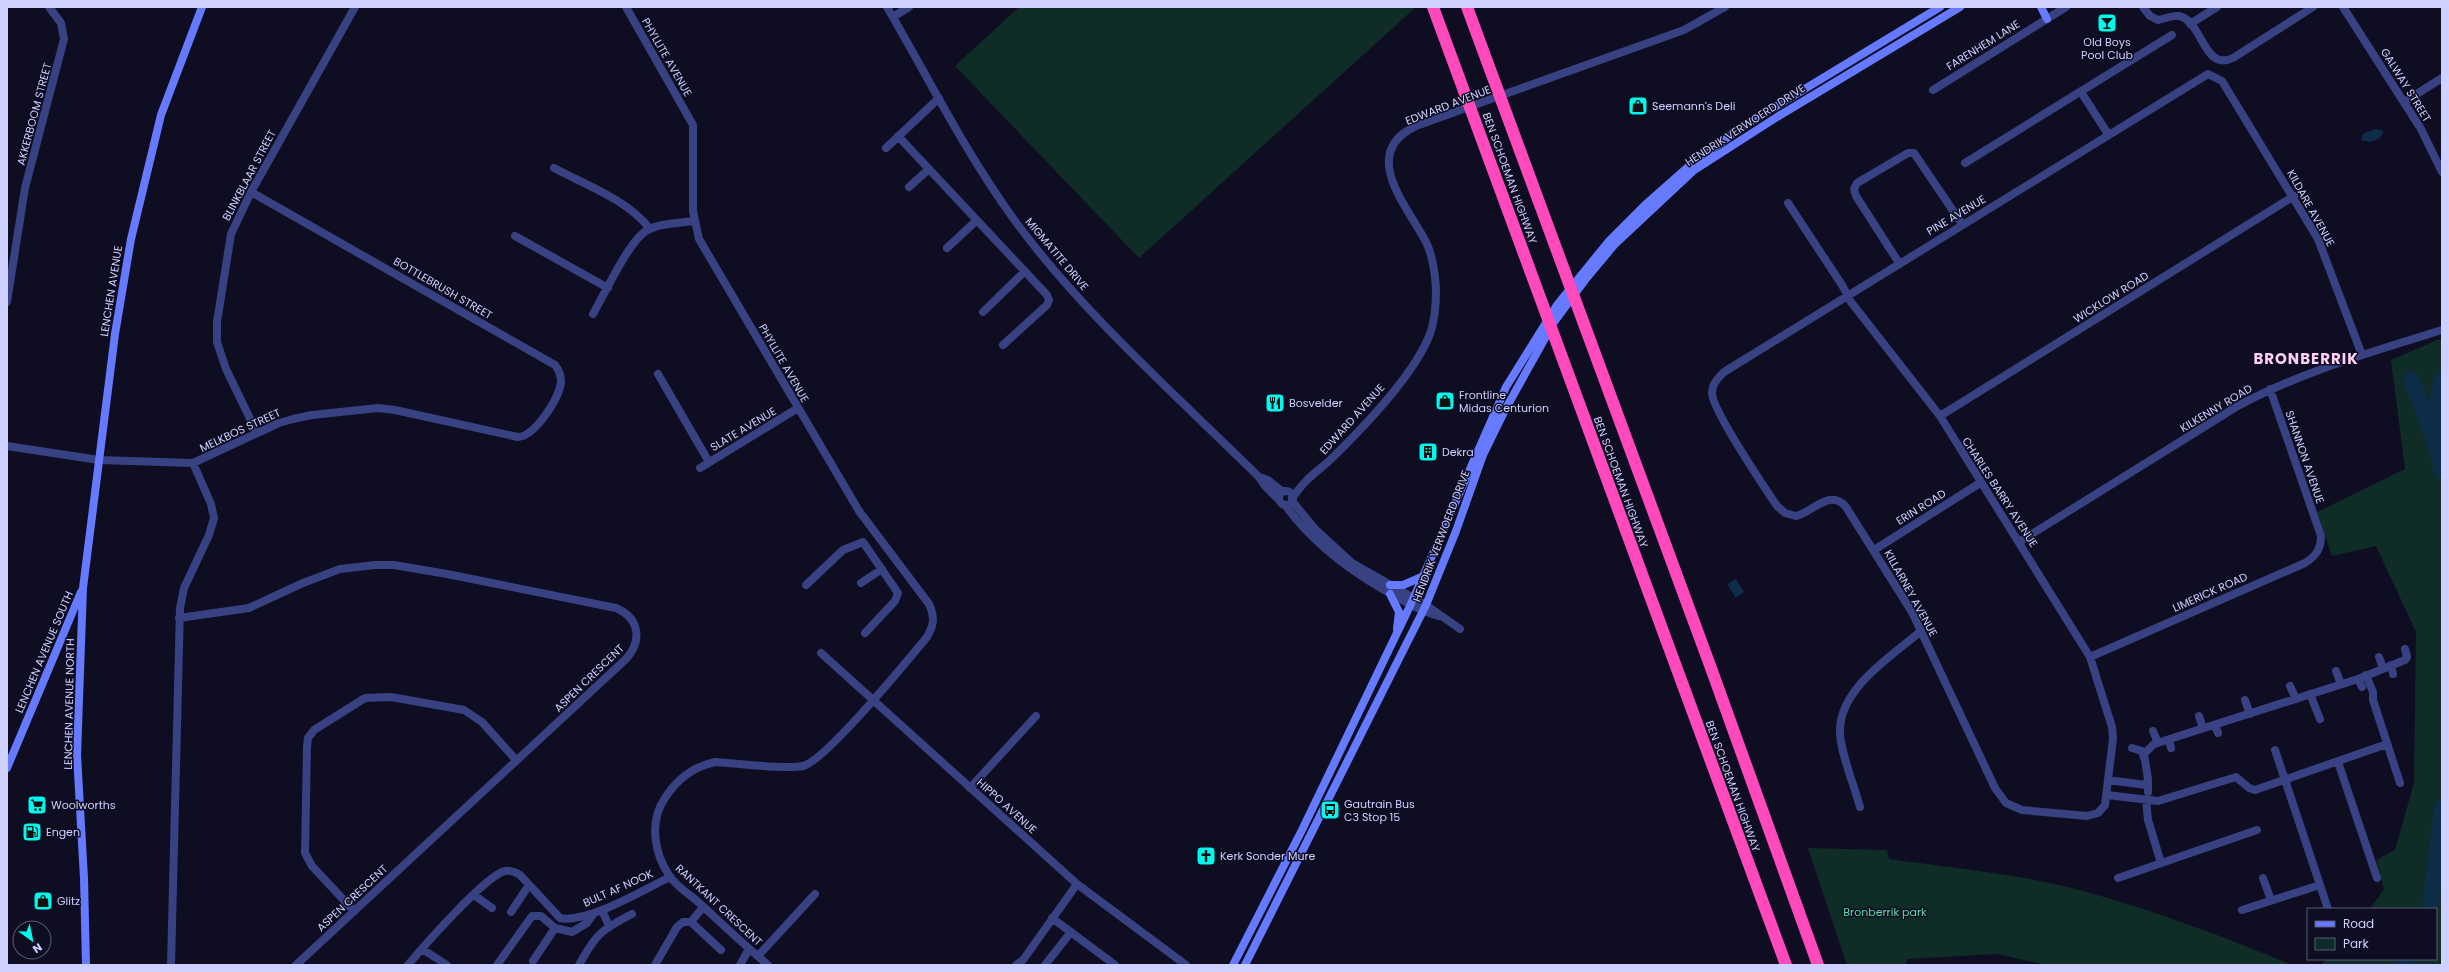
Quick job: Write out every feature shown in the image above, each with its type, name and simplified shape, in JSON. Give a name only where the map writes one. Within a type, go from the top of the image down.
[{"type":"highway","name":"BEN SCHOEMAN HIGHWAY","points":[[1433,7],[1786,965]]},
{"type":"highway","name":"BEN SCHOEMAN HIGHWAY","points":[[1467,7],[1706,653],[1818,965]]},
{"type":"main road","name":"LENCHEN AVENUE","points":[[83,588],[99,460],[131,239],[161,116],[202,7]]},
{"type":"main road","name":"HENDRIK VERWOERD DRIVE","points":[[1233,965],[1302,830],[1396,636],[1424,576],[1497,408],[1524,365],[1557,305],[1645,205],[1688,167],[1742,127],[1940,7]]},
{"type":"main road","name":"HENDRIK VERWOERD DRIVE","points":[[1612,242],[1704,162],[1960,7]]},
{"type":"main road","points":[[2041,7],[2047,19]]},
{"type":"main road","name":"HENDRIK VERWOERD DRIVE","points":[[1245,965],[1424,608],[1456,531],[1484,455],[1524,365]]},
{"type":"main road","points":[[1390,585],[1403,585],[1424,576]]},
{"type":"main road","name":"LENCHEN AVENUE SOUTH","points":[[7,768],[83,588]]},
{"type":"main road","name":"LENCHEN AVENUE NORTH","points":[[83,588],[77,755],[84,878],[86,965]]},
{"type":"main road","points":[[1390,594],[1399,612],[1396,636]]},
{"type":"street","name":"AKKERBOOM STREET","points":[[7,302],[26,188],[64,39],[61,23],[49,7]]},
{"type":"street","name":"BLINKBLAAR STREET","points":[[257,433],[220,356],[216,334],[231,234],[251,192],[354,7]]},
{"type":"street","name":"PHYLLITE AVENUE","points":[[626,7],[693,126],[694,221],[705,249],[798,408],[878,538],[929,604],[934,621],[927,637],[873,700]]},
{"type":"street","name":"MIGMATITE DRIVE","points":[[886,7],[985,176],[1033,245],[1098,317],[1260,477],[1265,486],[1286,498],[1337,550],[1352,563],[1390,585],[1412,602]]},
{"type":"street","points":[[893,17],[909,7]]},
{"type":"street","name":"EDWARD AVENUE","points":[[1286,498],[1344,446],[1390,395],[1418,358],[1430,333],[1435,311],[1436,288],[1432,260],[1425,241],[1396,192],[1390,174],[1392,149],[1402,135],[1416,126],[1684,30],[1725,7]]},
{"type":"street","name":"FARENHEM LANE","points":[[1933,90],[2066,7]]},
{"type":"street","points":[[2143,7],[2153,18],[2158,20],[2179,16],[2190,24],[2213,58],[2226,61],[2313,7]]},
{"type":"street","points":[[2190,24],[2217,7]]},
{"type":"street","name":"GALWAY STREET","points":[[2346,9],[2421,129],[2442,172]]},
{"type":"street","points":[[1965,163],[2172,34]]},
{"type":"street","name":"PINE AVENUE","points":[[1712,393],[1715,382],[1724,372],[2202,76],[2212,75],[2222,81]]},
{"type":"street","points":[[2404,102],[2442,78]]},
{"type":"street","name":"KILDARE AVENUE","points":[[2222,81],[2294,196],[2318,239],[2362,355]]},
{"type":"street","points":[[2081,92],[2108,134]]},
{"type":"street","points":[[886,148],[940,98]]},
{"type":"street","points":[[898,136],[1025,272],[1049,300],[1003,345]]},
{"type":"street","points":[[1899,263],[1856,196],[1854,188],[1857,183],[1908,153],[1914,153],[1962,224]]},
{"type":"street","points":[[554,168],[615,201],[642,218],[650,229]]},
{"type":"street","points":[[909,187],[929,168]]},
{"type":"street","name":"BOTTLEBRUSH STREET","points":[[251,192],[555,365],[560,373],[560,385],[540,422],[530,433]]},
{"type":"street","name":"WICKLOW ROAD","points":[[1940,416],[2294,196]]},
{"type":"street","name":"CHARLES BARRY AVENUE","points":[[1788,203],[1847,295],[1940,416],[1980,483],[2019,542],[2090,657],[2112,727],[2107,795],[2104,808],[2091,816]]},
{"type":"street","points":[[947,248],[977,220]]},
{"type":"street","points":[[593,314],[639,237],[650,229],[694,221]]},
{"type":"street","points":[[516,236],[608,288]]},
{"type":"street","points":[[983,312],[1025,272]]},
{"type":"street","name":"KILKENNY ROAD","points":[[2019,542],[2236,407],[2270,389],[2362,355],[2442,330]]},
{"type":"street","points":[[658,374],[709,462]]},
{"type":"street","name":"SHANNON AVENUE","points":[[2270,389],[2319,532]]},
{"type":"street","name":"KILLARNEY AVENUE","points":[[1712,393],[1718,411],[1777,506],[1785,513],[1796,516],[1824,500],[1839,500],[1874,550],[1921,631],[2002,799],[2022,810],[2091,816]]},
{"type":"street","name":"MELKBOS STREET","points":[[7,446],[99,460],[193,463],[279,423],[312,415],[378,408],[425,416],[511,436],[522,437],[530,433]]},
{"type":"street","name":"SLATE AVENUE","points":[[700,468],[798,408]]},
{"type":"street","points":[[171,965],[179,618],[184,588],[209,535],[214,518],[211,504],[193,463]]},
{"type":"street","name":"ERIN ROAD","points":[[1874,550],[1980,483]]},
{"type":"street","name":"MIGMATITE DRIVE","points":[[1286,498],[1313,538],[1341,562],[1390,594],[1412,602],[1442,617],[1460,629]]},
{"type":"street","name":"LIMERICK ROAD","points":[[2090,657],[2305,563],[2318,551],[2321,541],[2319,532]]},
{"type":"street","points":[[867,546],[878,538]]},
{"type":"street","points":[[806,585],[847,547],[862,541],[867,546],[897,591],[898,596],[865,633]]},
{"type":"street","name":"ASPEN CRESCENT","points":[[179,618],[249,608],[303,583],[340,569],[375,565],[394,565],[616,608],[625,612],[636,628],[637,643],[631,654],[296,965]]},
{"type":"street","points":[[861,583],[882,569]]},
{"type":"street","points":[[1860,807],[1840,734],[1844,707],[1858,686],[1921,631]]},
{"type":"street","points":[[2144,758],[2147,750],[2158,743],[2203,728],[2216,729],[2260,710],[2322,694],[2341,684],[2358,679],[2405,660],[2408,657],[2405,649]]},
{"type":"street","name":"HIPPO AVENUE","points":[[821,653],[1077,884],[1186,965]]},
{"type":"street","points":[[2379,657],[2393,674]]},
{"type":"street","points":[[2336,672],[2341,684]]},
{"type":"street","points":[[2366,675],[2373,692],[2387,744],[2400,783]]},
{"type":"street","points":[[2358,679],[2362,687]]},
{"type":"street","points":[[2290,686],[2303,698],[2320,719]]},
{"type":"street","points":[[354,911],[312,866],[305,853],[307,747],[308,738],[314,730],[365,698],[391,697],[464,710],[482,722],[516,760]]},
{"type":"street","name":"RANTKANT CRESCENT","points":[[768,965],[670,877],[657,848],[654,824],[661,803],[683,776],[692,769],[715,762],[805,766],[821,755],[873,700]]},
{"type":"street","points":[[2244,700],[2250,714]]},
{"type":"street","points":[[2260,710],[2263,718]]},
{"type":"street","points":[[970,788],[1036,716]]},
{"type":"street","points":[[2199,716],[2203,728]]},
{"type":"street","points":[[2153,731],[2158,743]]},
{"type":"street","points":[[2169,740],[2172,748]]},
{"type":"street","points":[[2107,795],[2148,798],[2158,801],[2236,777],[2251,790],[2285,780],[2387,744]]},
{"type":"street","points":[[2132,748],[2142,751],[2144,758],[2148,782],[2148,820],[2161,863]]},
{"type":"street","points":[[2275,750],[2328,908]]},
{"type":"street","points":[[2338,762],[2377,878]]},
{"type":"street","points":[[2108,780],[2135,785],[2146,785],[2148,782]]},
{"type":"street","points":[[2118,878],[2257,830]]},
{"type":"street","points":[[408,965],[474,895],[498,875],[506,871],[514,871],[529,885],[511,912]]},
{"type":"street","name":"BULT AF NOOK","points":[[529,885],[560,918],[575,918],[598,911],[670,877]]},
{"type":"street","points":[[2263,878],[2271,900]]},
{"type":"street","points":[[1016,965],[1023,960],[1077,884]]},
{"type":"street","points":[[2242,910],[2320,885]]},
{"type":"street","points":[[758,956],[815,894]]},
{"type":"street","points":[[474,895],[492,908]]},
{"type":"street","points":[[691,922],[703,907]]},
{"type":"street","points":[[498,965],[532,916],[541,916],[555,928],[572,932],[587,923],[598,911],[608,926]]},
{"type":"street","points":[[579,965],[593,939],[608,926],[632,914]]},
{"type":"street","points":[[1052,918],[1115,965]]},
{"type":"street","points":[[655,965],[677,927],[682,922],[691,922],[721,950]]},
{"type":"street","points":[[534,961],[555,928]]},
{"type":"street","points":[[1045,965],[1071,932]]},
{"type":"street","points":[[422,949],[447,965]]},
{"type":"street","points":[[740,965],[749,949]]},
{"type":"green space","points":[[1019,7],[1416,7],[1139,258],[955,66]]},
{"type":"green space","points":[[2442,338],[2442,965],[2321,965],[2325,960],[2437,960],[2437,908],[2371,908],[2384,889],[2376,860],[2395,850],[2414,783],[2416,632],[2376,546],[2332,556],[2317,512],[2405,469],[2391,360]]},
{"type":"green space","name":"Bronberrik park","points":[[1808,848],[1887,850],[1889,859],[1996,873],[2075,889],[2174,919],[2292,965],[2046,965],[1997,954],[1907,959],[1906,965],[1847,965]]},
{"type":"water","points":[[2375,129],[2384,131],[2379,139],[2369,142],[2361,140],[2363,134]]},
{"type":"water","points":[[1736,579],[1744,592],[1736,598],[1727,584]]},
{"type":"waterway","points":[[2411,379],[2433,436],[2442,471]]},
{"type":"waterway","points":[[2433,431],[2434,411],[2442,380]]},
{"type":"waterway","points":[[2430,908],[2442,808]]},
{"type":"waterway","points":[[2404,965],[2406,960]]},
{"type":"place","name":"Old Boys Pool Club","points":[[2107,23]]},
{"type":"place","name":"Seemann's Deli","points":[[1638,106]]},
{"type":"place","name":"Frontline Midas Centurion","points":[[1445,401]]},
{"type":"place","name":"Bosvelder","points":[[1275,403]]},
{"type":"place","name":"Dekra","points":[[1428,452]]},
{"type":"place","name":"Woolworths","points":[[37,805]]},
{"type":"place","name":"Gautrain Bus C3 Stop 15","points":[[1330,810]]},
{"type":"place","name":"Engen","points":[[32,832]]},
{"type":"place","name":"Kerk Sonder Mure","points":[[1206,856]]},
{"type":"place","name":"Glitz","points":[[43,901]]},
{"type":"district","name":"BRONBERRIK","points":[[2306,359]]}]
